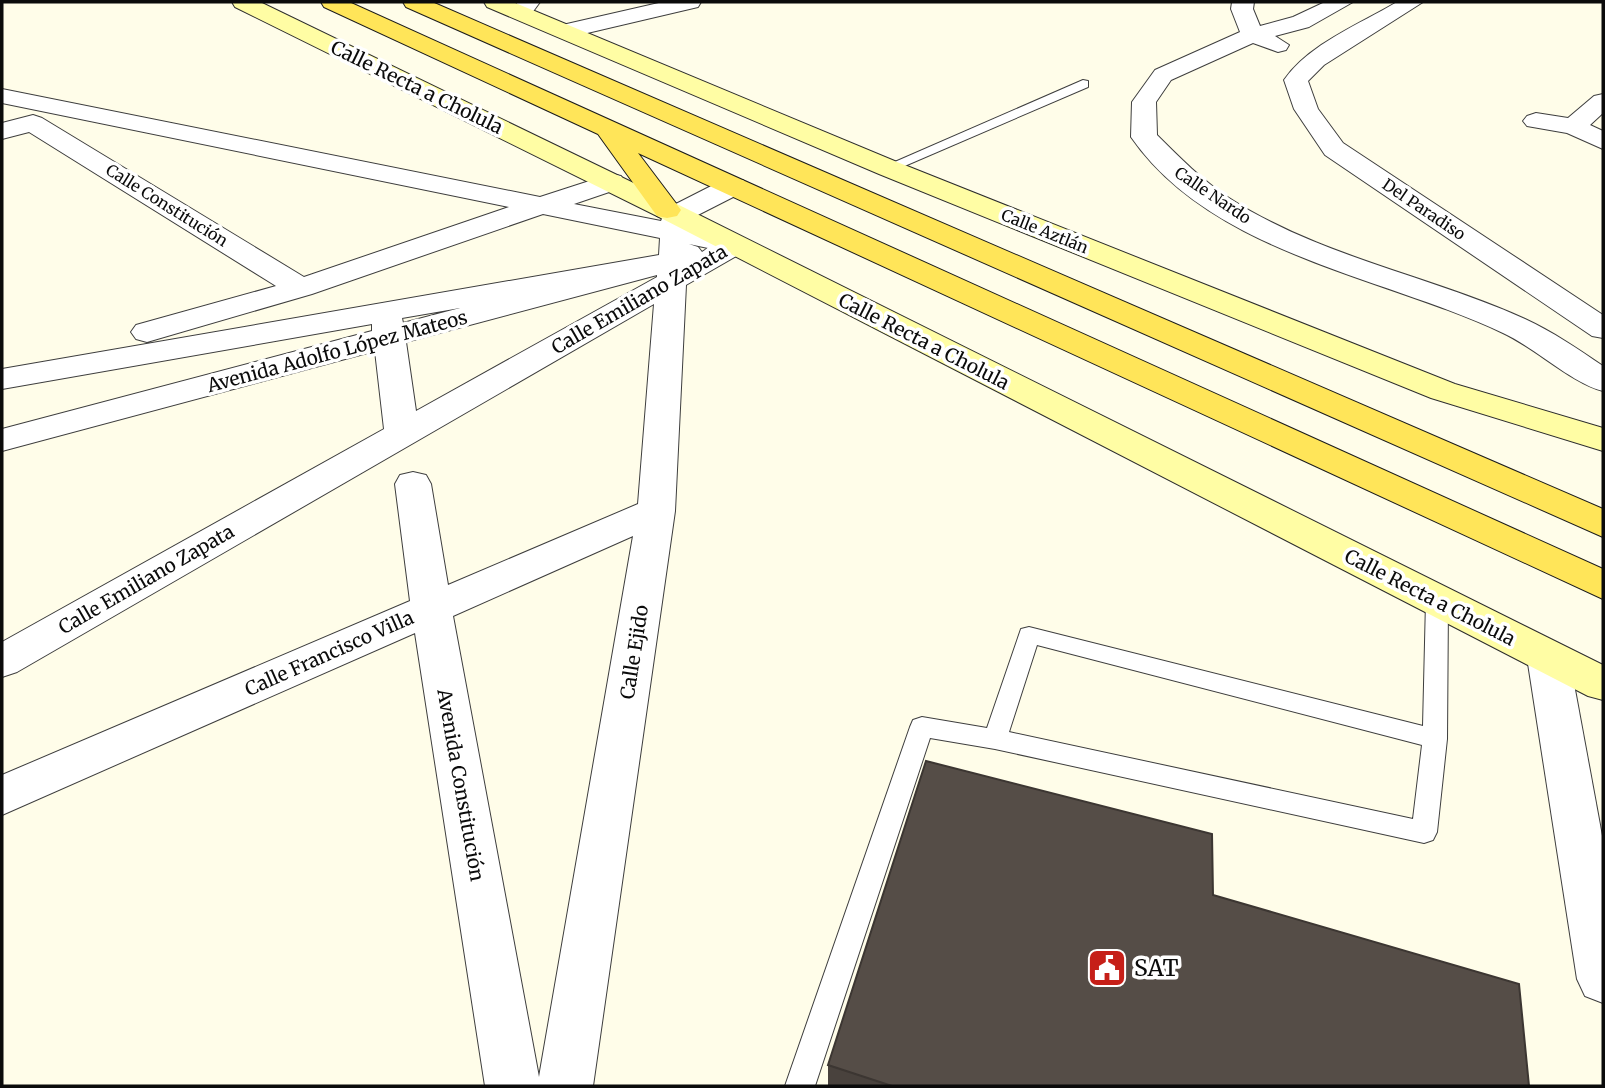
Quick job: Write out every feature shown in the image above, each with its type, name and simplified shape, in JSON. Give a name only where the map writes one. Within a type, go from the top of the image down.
[{"type":"main road","name":"Calle Recta a Cholula","points":[[243,2],[611,182],[672,243],[735,245],[1603,684]]},
{"type":"main road","name":"Calle Recta a Cholula","points":[[332,2],[1603,585]]},
{"type":"main road","points":[[414,2],[1603,524]]},
{"type":"main road","name":"Calle Aztlán","points":[[515,5],[566,31],[888,169],[1443,391],[1603,440]]},
{"type":"main road","points":[[607,128],[672,243]]},
{"type":"street","points":[[566,31],[690,2]]},
{"type":"street","points":[[1243,2],[1242,9],[1253,35],[1315,60],[1412,2]]},
{"type":"street","name":"Calle Nardo","points":[[1342,2],[1301,22],[1253,35],[1163,75],[1144,102],[1143,137],[1176,173],[1227,209],[1290,242],[1535,336],[1603,381]]},
{"type":"street","name":"Del Paradiso","points":[[1315,60],[1296,80],[1306,109],[1334,149],[1596,324]]},
{"type":"street","name":"Calle Emiliano Zapata","points":[[2,96],[540,208],[672,243],[735,245]]},
{"type":"street","points":[[1573,126],[1603,101]]},
{"type":"street","points":[[1536,121],[1573,126],[1603,141]]},
{"type":"street","name":"Calle Constitución","points":[[2,131],[33,122],[301,288]]},
{"type":"street","points":[[2,372],[301,288],[611,182]]},
{"type":"street","points":[[672,243],[733,186]]},
{"type":"street","name":"Calle Emiliano Zapata","points":[[2,661],[402,434],[672,243]]},
{"type":"street","name":"Avenida Adolfo López Mateos","points":[[2,440],[388,324],[672,243]]},
{"type":"street","name":"Calle Ejido","points":[[565,1086],[656,512],[672,243]]},
{"type":"street","points":[[380,262],[402,434]]},
{"type":"street","name":"Avenida Adolfo López Mateos","points":[[2,379],[388,324]]},
{"type":"street","points":[[1535,336],[1596,324]]},
{"type":"street","name":"Avenida Constitución","points":[[413,484],[431,608],[513,1086]]},
{"type":"street","name":"Calle Francisco Villa","points":[[2,796],[656,512]]},
{"type":"street","points":[[1548,657],[1603,979]]},
{"type":"lane","points":[[888,169],[1083,84]]},
{"type":"lane","points":[[800,1086],[922,727],[995,739],[1424,832],[1435,739],[1437,601]]},
{"type":"lane","points":[[995,739],[1029,635],[1435,739]]},
{"type":"building","name":"SAT","points":[[926,761],[1212,834],[1213,895],[1519,984],[1529,1086],[892,1086],[828,1065]]},
{"type":"place","name":"SAT","points":[[1107,968]]}]
